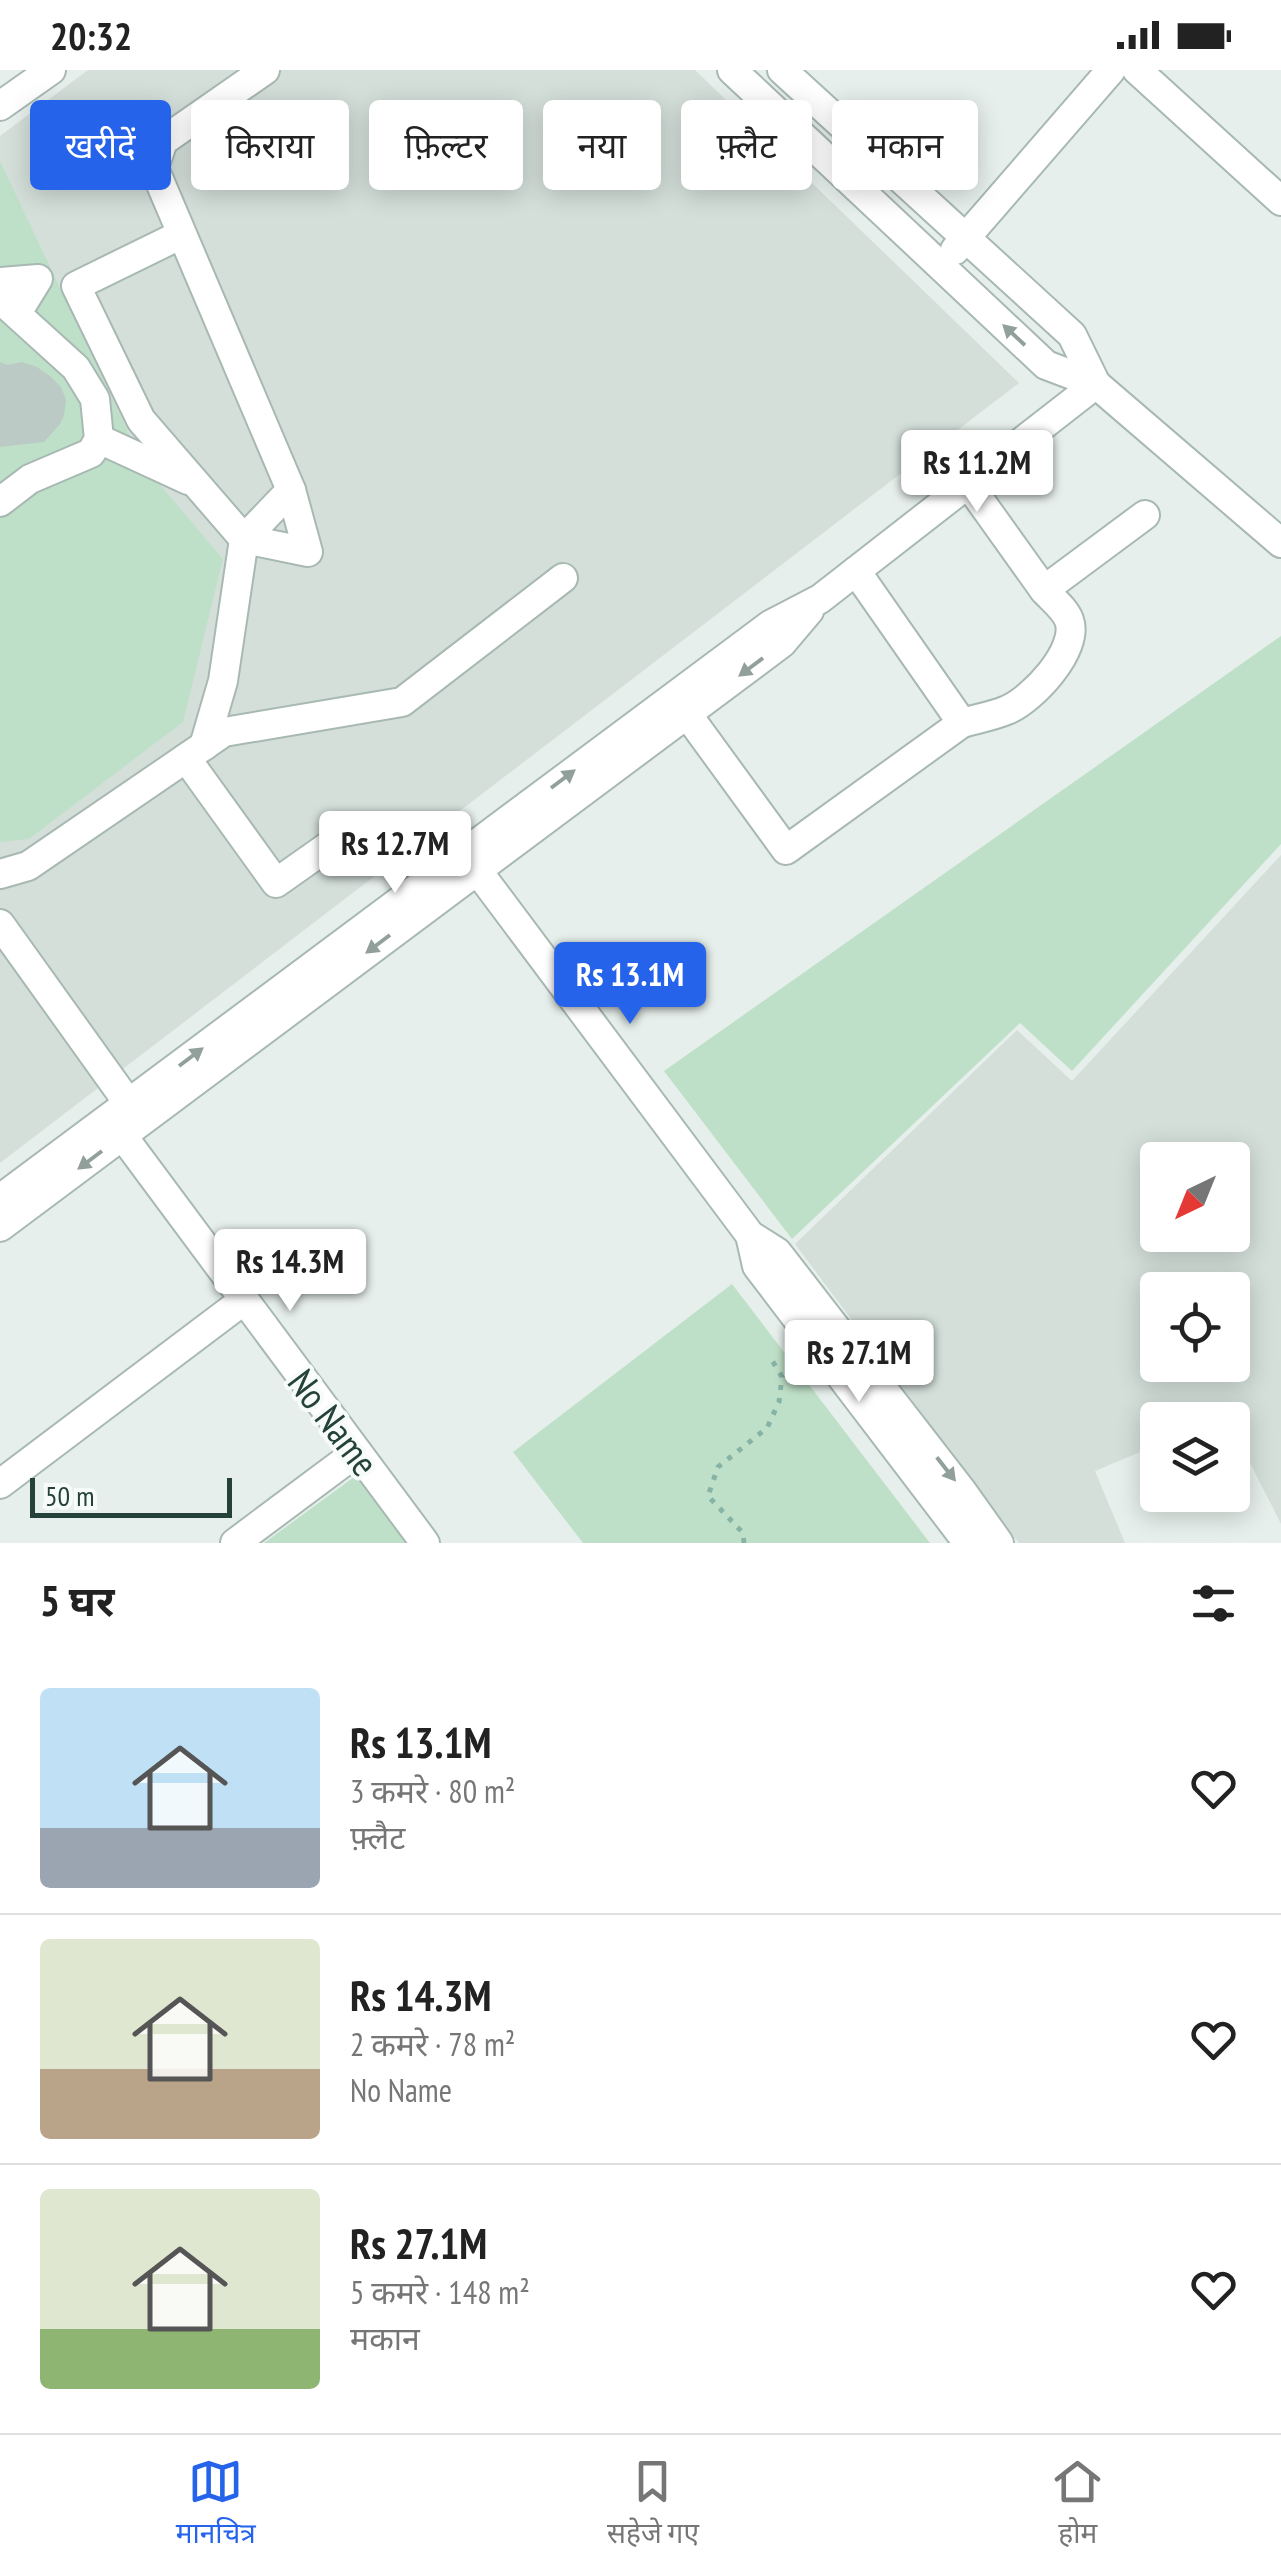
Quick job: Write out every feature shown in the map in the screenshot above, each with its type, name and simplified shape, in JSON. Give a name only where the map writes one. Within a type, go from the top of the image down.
[{"type":"street","points":[[0,106],[51,70]]},
{"type":"street","points":[[76,286],[141,420],[244,539],[308,552],[291,490],[154,168],[163,142],[265,70]]},
{"type":"street","points":[[732,70],[1046,365],[1096,384],[1281,543]]},
{"type":"street","points":[[782,70],[1072,335],[1096,384]]},
{"type":"street","points":[[942,268],[1112,70]]},
{"type":"street","points":[[1137,70],[1281,201]]},
{"type":"street","points":[[0,282],[38,280],[76,286],[182,234]]},
{"type":"street","points":[[0,502],[30,480],[91,453],[99,439],[95,400],[76,368],[8,306],[38,280]]},
{"type":"street","points":[[0,1226],[125,1119],[470,862],[770,625],[820,599],[1096,384]]},
{"type":"street","points":[[99,439],[196,483]]},
{"type":"street","points":[[687,714],[786,850],[962,723],[1009,710],[1033,692],[1054,670],[1072,632],[1068,616],[1044,590],[970,485]]},
{"type":"street","points":[[195,752],[223,681],[244,539],[291,490]]},
{"type":"street","points":[[1044,590],[1145,515]]},
{"type":"street","points":[[856,571],[962,723]]},
{"type":"street","points":[[0,874],[28,866],[224,732],[402,702],[563,578]]},
{"type":"street","points":[[470,862],[687,714],[782,643],[820,599]]},
{"type":"street","points":[[195,752],[276,883],[354,828]]},
{"type":"street","points":[[470,862],[750,1235],[777,1252],[1000,1543]]},
{"type":"street","name":"No Name","points":[[0,924],[244,1300],[426,1543]]},
{"type":"street","points":[[0,1199],[125,1119]]},
{"type":"street","points":[[750,1235],[757,1266],[968,1543]]},
{"type":"street","points":[[0,1484],[244,1300]]},
{"type":"street","points":[[235,1543],[357,1452]]},
{"type":"path","points":[[744,1543],[742,1533],[708,1496],[718,1467],[767,1428],[779,1402],[782,1376],[770,1357]]},
{"type":"shaded area","points":[[88,70],[695,70],[726,100],[681,100],[681,190],[812,190],[812,183],[1019,383],[0,1163],[0,136],[30,114],[30,190],[171,190],[171,100],[48,100]]},
{"type":"shaded area","points":[[1281,855],[1281,1524],[1250,1463],[1250,1402],[1140,1402],[1140,1452],[1095,1471],[1125,1543],[1019,1543],[795,1244],[1017,1030],[1072,1081]]},
{"type":"green space","points":[[0,161],[144,466],[223,559],[183,722],[29,839],[0,842]]},
{"type":"green space","points":[[1281,636],[1281,844],[1072,1071],[1020,1023],[792,1239],[664,1071]]},
{"type":"green space","points":[[732,1284],[930,1543],[583,1543],[513,1452]]},
{"type":"green space","points":[[361,1472],[414,1543],[264,1543]]},
{"type":"building","points":[[0,362],[37,367],[61,387],[66,400],[64,415],[44,442],[0,447]]}]
